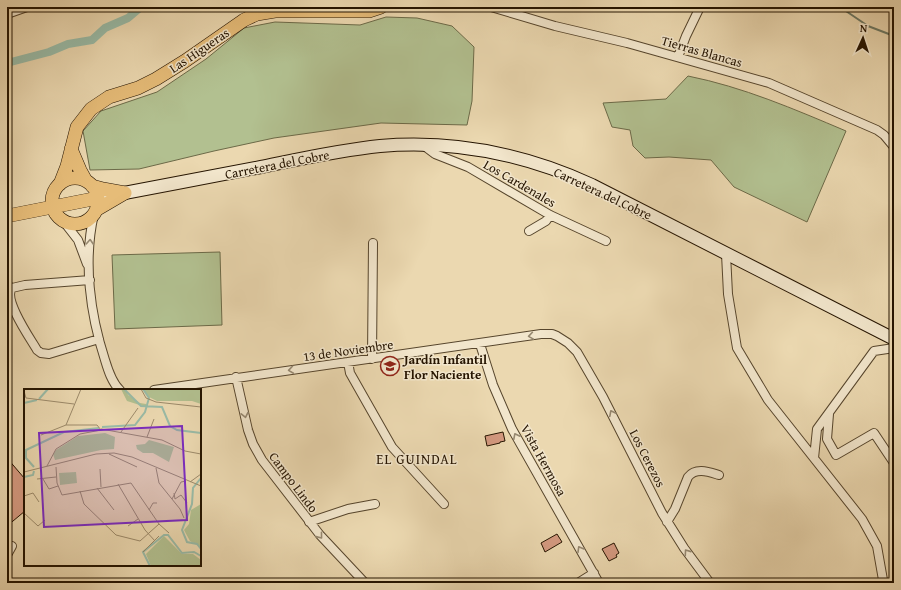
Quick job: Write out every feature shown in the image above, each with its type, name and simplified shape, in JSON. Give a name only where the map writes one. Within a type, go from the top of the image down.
[{"type":"main road","name":"Las Higueras","points":[[71,149],[77,127],[85,114],[96,104],[109,97],[138,88],[156,79],[250,16],[275,11],[369,11],[381,7]]},
{"type":"main road","name":"Carretera del Cobre","points":[[125,193],[353,150],[394,145],[464,148],[491,152],[524,159],[555,169],[598,188],[894,339]]},
{"type":"main road","points":[[58,215],[52,199],[53,193],[58,186],[67,166],[71,149]]},
{"type":"main road","points":[[71,149],[93,198]]},
{"type":"main road","points":[[31,211],[58,186],[68,179],[74,178],[93,198]]},
{"type":"main road","points":[[7,216],[31,211],[58,215],[70,224],[81,224],[86,221],[93,198],[103,189],[125,193]]},
{"type":"main road","points":[[58,215],[75,202],[125,193]]},
{"type":"street","points":[[10,13],[27,7]]},
{"type":"street","name":"Tierras Blancas","points":[[491,7],[555,26],[627,43],[769,83],[878,130],[894,147]]},
{"type":"street","points":[[519,15],[524,7]]},
{"type":"street","points":[[678,57],[700,7]]},
{"type":"street","name":"Los Cardenales","points":[[422,145],[435,154],[468,167],[550,215],[606,241]]},
{"type":"street","points":[[93,198],[89,271],[94,314],[99,339],[110,374],[119,389]]},
{"type":"street","points":[[58,215],[78,240],[89,271]]},
{"type":"street","points":[[529,231],[546,221],[550,215]]},
{"type":"street","points":[[372,359],[373,243]]},
{"type":"street","points":[[726,254],[728,294],[737,348],[768,400],[862,519],[877,546],[883,580]]},
{"type":"street","points":[[90,280],[9,287],[10,297],[15,311],[37,350],[42,354],[48,354],[99,339]]},
{"type":"street","name":"13 de Noviembre","points":[[160,389],[236,377],[548,334],[557,336],[568,342]]},
{"type":"street","name":"Los Cerezos","points":[[568,342],[577,352],[594,379],[668,522],[684,548],[710,583]]},
{"type":"street","name":"Vista Hermosa","points":[[480,344],[493,385],[512,429],[599,583]]},
{"type":"street","points":[[814,458],[817,429],[874,351],[894,348]]},
{"type":"street","points":[[348,362],[350,374],[392,447],[444,504]]},
{"type":"street","name":"Campo Lindo","points":[[236,377],[248,430],[253,444],[262,460],[329,547],[364,583]]},
{"type":"street","points":[[829,414],[827,439],[836,455],[874,433],[894,462]]},
{"type":"street","points":[[668,522],[691,473],[706,471],[719,475]]},
{"type":"street","points":[[309,522],[348,509],[375,504]]},
{"type":"street","points":[[7,555],[12,546]]},
{"type":"street","points":[[578,583],[594,573]]},
{"type":"green space","points":[[386,17],[417,18],[452,26],[474,47],[472,101],[467,125],[381,123],[274,138],[139,169],[90,170],[83,131],[101,111],[157,92],[206,59],[244,28],[275,22],[360,25]]},
{"type":"green space","points":[[688,76],[748,92],[846,131],[807,222],[734,187],[711,160],[669,157],[645,158],[633,146],[630,130],[612,127],[603,103],[666,99]]},
{"type":"green space","points":[[220,252],[222,325],[115,329],[112,255]]},
{"type":"building","points":[[503,432],[505,441],[487,446],[485,436]]},
{"type":"building","points":[[7,458],[24,478],[24,512],[7,526]]},
{"type":"building","points":[[557,534],[562,542],[545,552],[541,543]]},
{"type":"building","points":[[614,543],[619,553],[616,555],[617,557],[609,561],[602,549]]},
{"type":"waterway","points":[[7,63],[49,52],[68,44],[92,40],[105,28],[128,18],[141,7]]},
{"type":"waterway","points":[[840,7],[868,26],[894,36]]},
{"type":"place","name":"Jardín Infantil Flor Naciente","points":[[390,366]]},
{"type":"district","name":"EL GUINDAL","points":[[417,459]]}]
